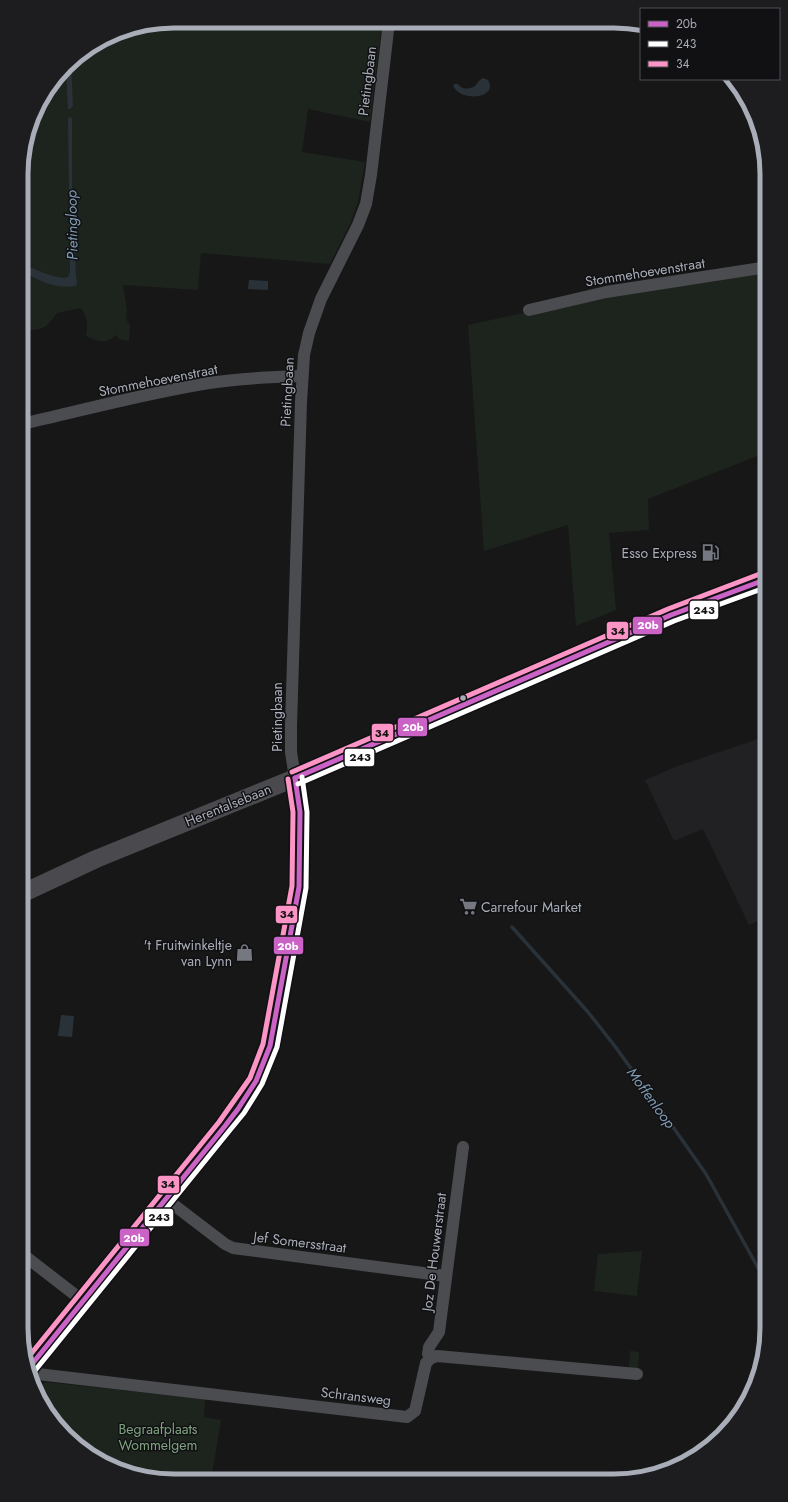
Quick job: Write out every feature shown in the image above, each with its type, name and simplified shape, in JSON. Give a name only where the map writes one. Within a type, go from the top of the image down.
[{"type":"main road","name":"Herentalsebaan","points":[[28,891],[48,880],[96,859],[294,778],[671,615],[760,582]]},
{"type":"street","name":"Pietingbaan","points":[[294,778],[291,752],[291,726],[302,376],[304,354],[308,333],[315,313],[358,225],[366,204],[372,168],[388,28]]},
{"type":"street","name":"Stommehoevenstraat","points":[[529,310],[606,292],[760,268]]},
{"type":"street","name":"Stommehoevenstraat","points":[[28,423],[169,390],[210,383],[302,376]]},
{"type":"street","points":[[33,1363],[238,1109],[256,1081],[270,1046],[299,887],[300,812],[294,778]]},
{"type":"street","name":"Joz De Houwerstraat","points":[[431,1358],[428,1354],[429,1347],[439,1332],[463,1147]]},
{"type":"street","name":"Jef Somersstraat","points":[[166,1199],[225,1244],[233,1248],[446,1276]]},
{"type":"street","points":[[28,1258],[83,1300]]},
{"type":"street","points":[[431,1358],[444,1356],[637,1374]]},
{"type":"street","name":"Schransweg","points":[[36,1374],[407,1417],[415,1412],[426,1363],[431,1358]]},
{"type":"shaded area","points":[[760,738],[760,920],[749,925],[703,829],[674,841],[645,780],[675,767]]},
{"type":"green space","points":[[381,28],[370,122],[308,109],[302,152],[365,162],[358,202],[351,222],[330,264],[201,253],[198,290],[123,285],[127,310],[126,319],[130,325],[129,341],[119,339],[116,335],[105,341],[98,341],[86,336],[87,322],[81,308],[57,313],[49,323],[41,328],[28,331],[29,155],[36,127],[43,110],[58,85],[78,64],[101,48],[118,39],[155,29]]},
{"type":"green space","points":[[760,273],[760,455],[648,499],[649,530],[609,533],[616,610],[576,626],[568,525],[484,551],[468,325],[602,296]]},
{"type":"green space","points":[[642,1251],[637,1296],[594,1291],[598,1254]]},
{"type":"green space","points":[[630,1351],[639,1352],[638,1370],[629,1369]]},
{"type":"green space","name":"Begraafplaats Wommelgem","points":[[45,1382],[205,1399],[204,1417],[221,1420],[212,1474],[155,1473],[127,1466],[110,1459],[85,1444],[64,1424],[58,1417],[41,1387]]},
{"type":"water","points":[[71,71],[73,106],[68,109],[66,76]]},
{"type":"water","points":[[483,78],[488,80],[490,86],[488,91],[478,96],[464,95],[453,86],[454,84],[458,84],[463,88],[471,88]]},
{"type":"water","name":"Pietingloop","points":[[68,117],[72,118],[72,185],[76,286],[68,287],[48,284],[28,275],[28,266],[45,273],[64,278],[68,277],[70,272]]},
{"type":"water","points":[[249,280],[268,281],[268,290],[248,289]]},
{"type":"water","points":[[61,1015],[74,1016],[72,1037],[58,1036]]},
{"type":"waterway","name":"Moffenloop","points":[[512,927],[588,1012],[659,1107],[706,1174],[760,1271]]},
{"type":"transit line","name":"34","points":[[292,772],[668,609],[760,574]]},
{"type":"transit line","name":"20b","points":[[295,778],[671,615],[760,582]]},
{"type":"transit line","name":"243","points":[[298,784],[674,621],[760,590]]},
{"type":"transit line","name":"243","points":[[35,1371],[244,1113],[262,1084],[277,1047],[306,888],[307,812],[302,777]]},
{"type":"transit line","name":"20b","points":[[33,1363],[225,1126],[256,1081],[270,1046],[299,887],[300,812],[295,778]]},
{"type":"transit line","name":"34","points":[[31,1354],[219,1122],[250,1078],[263,1044],[292,886],[293,812],[288,779]]},
{"type":"place","name":"Esso Express","points":[[710,553]]},
{"type":"place","name":"Carrefour Market","points":[[468,907]]},
{"type":"place","name":"'t Fruitwinkeltje van Lynn","points":[[245,953]]}]
